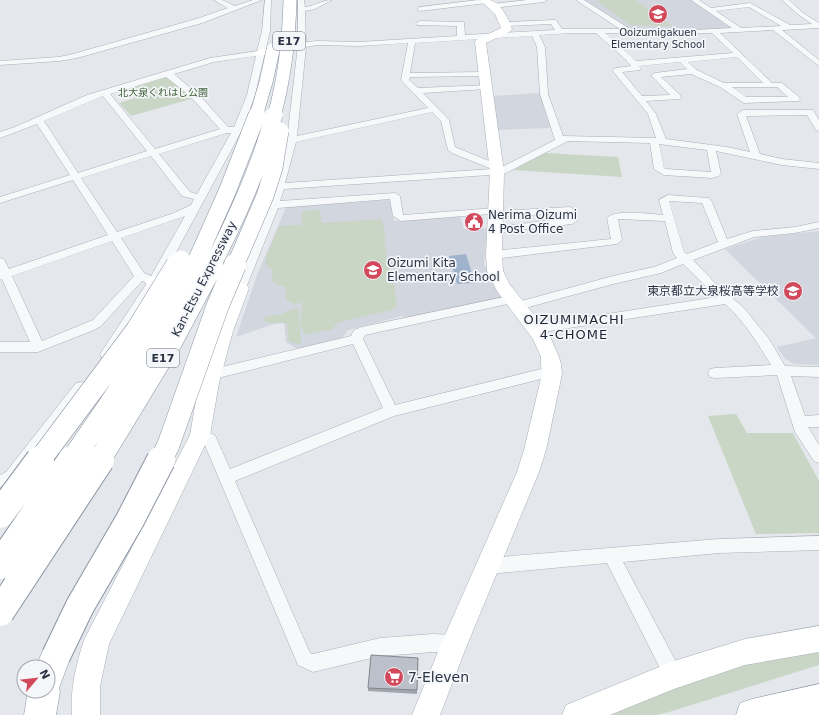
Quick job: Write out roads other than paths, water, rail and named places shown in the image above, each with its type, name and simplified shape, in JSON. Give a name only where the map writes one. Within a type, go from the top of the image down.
[{"type":"highway","name":"Kan-Etsu Expressway","points":[[0,565],[55,485],[165,318],[213,225],[244,150],[250,115],[272,58],[276,26],[277,0]]},
{"type":"highway","name":"Kan-Etsu Expressway","points":[[0,612],[113,439],[196,300],[234,221],[260,160],[282,82],[289,37],[290,0]]},
{"type":"highway","points":[[56,659],[80,606],[127,526],[156,471],[177,424],[218,305],[265,196],[274,168],[281,127],[282,82]]},
{"type":"highway","points":[[0,514],[95,388],[145,317],[175,270],[213,205],[250,115]]},
{"type":"highway","points":[[40,715],[43,699]]},
{"type":"highway","points":[[752,715],[795,707]]},
{"type":"street","points":[[217,0],[233,8]]},
{"type":"street","points":[[0,63],[59,59],[74,56],[199,21],[259,0]]},
{"type":"street","points":[[0,200],[154,152],[232,130],[250,115],[251,95],[266,31],[268,0]]},
{"type":"street","points":[[86,715],[85,704],[87,677],[97,640],[200,435],[209,383],[224,331],[274,205],[280,186],[292,140],[302,45],[302,0]]},
{"type":"street","points":[[302,9],[313,8],[329,0]]},
{"type":"street","points":[[414,0],[420,9],[422,17],[404,80],[445,120],[451,148],[496,170]]},
{"type":"street","points":[[420,9],[488,2],[544,0]]},
{"type":"street","points":[[579,0],[628,31]]},
{"type":"street","points":[[694,0],[740,30]]},
{"type":"street","points":[[785,0],[801,14],[819,26]]},
{"type":"street","points":[[426,715],[454,644],[528,472],[535,450],[552,374],[550,357],[544,341],[497,277],[494,265],[496,170],[485,81],[495,34],[501,15],[488,2]]},
{"type":"street","points":[[709,10],[750,5],[790,28]]},
{"type":"street","points":[[417,34],[461,38],[495,34],[553,22],[560,32]]},
{"type":"street","points":[[0,135],[39,120],[90,97],[213,60],[317,43],[359,44],[417,34],[461,24],[461,38]]},
{"type":"street","points":[[495,34],[598,31],[714,31],[819,26]]},
{"type":"street","points":[[776,29],[819,64]]},
{"type":"street","points":[[598,31],[622,52],[637,68],[616,70],[652,114],[658,141],[659,169],[664,172],[716,174],[711,148]]},
{"type":"street","points":[[714,31],[770,85]]},
{"type":"street","points":[[534,33],[541,47],[544,94],[560,141]]},
{"type":"street","points":[[633,64],[740,55]]},
{"type":"street","points":[[682,60],[693,71],[723,85],[744,100],[796,99],[779,85],[723,85]]},
{"type":"street","points":[[641,99],[677,97],[655,75],[693,71]]},
{"type":"street","points":[[168,74],[185,85],[232,130]]},
{"type":"street","points":[[405,75],[485,81]]},
{"type":"street","points":[[416,91],[485,81]]},
{"type":"street","points":[[105,93],[154,152],[186,194],[198,203]]},
{"type":"street","points":[[762,100],[773,113]]},
{"type":"street","points":[[292,140],[435,109]]},
{"type":"street","points":[[756,158],[741,114],[743,113],[810,112],[819,128]]},
{"type":"street","points":[[39,120],[114,237],[147,279],[240,288]]},
{"type":"street","points":[[0,481],[7,480],[11,477],[104,357],[147,279],[198,203],[232,130]]},
{"type":"street","points":[[280,186],[496,170],[504,171],[566,138],[658,141],[711,148],[756,158],[819,166]]},
{"type":"street","points":[[274,205],[395,196],[398,216],[401,218],[495,218],[572,221],[570,210],[495,218]]},
{"type":"street","points":[[724,244],[708,202],[705,200],[668,198],[664,200],[679,253],[740,311],[760,336],[782,370],[802,432],[819,457]]},
{"type":"street","points":[[3,275],[114,237],[198,203]]},
{"type":"street","points":[[494,255],[613,242],[617,240],[612,218],[616,216],[668,218]]},
{"type":"street","points":[[391,411],[357,338],[358,332],[516,302],[657,270],[753,234],[819,225]]},
{"type":"street","points":[[0,262],[3,275],[38,347]]},
{"type":"street","points":[[0,347],[38,347],[94,325],[147,279]]},
{"type":"street","points":[[536,329],[727,300]]},
{"type":"street","points":[[213,372],[222,372],[357,338]]},
{"type":"street","points":[[715,373],[782,370],[819,372]]},
{"type":"street","points":[[228,477],[391,411],[541,374],[552,374]]},
{"type":"street","points":[[800,422],[819,421]]},
{"type":"street","points":[[200,435],[210,439],[228,477],[304,659],[313,663],[380,647],[432,643],[454,644]]},
{"type":"street","points":[[488,566],[718,546],[819,543]]},
{"type":"street","points":[[611,555],[674,675]]},
{"type":"street","points":[[576,715],[674,675],[745,652],[819,639]]},
{"type":"water","points":[[466,254],[475,283],[457,284],[449,256]]},
{"type":"place","name":"Ooizumigakuen Elementary School","points":[[658,14]]},
{"type":"place","name":"Nerima Oizumi 4 Post Office","points":[[474,222]]},
{"type":"place","name":"Oizumi Kita Elementary School","points":[[373,270]]},
{"type":"place","name":"東京都立大泉桜高等学校","points":[[793,291]]},
{"type":"place","name":"7-Eleven","points":[[394,677]]},
{"type":"district","name":"OIZUMIMACHI 4-CHOME","points":[[574,326]]},
{"type":"park label","name":"北大泉くれはし公園","points":[[163,92]]}]
